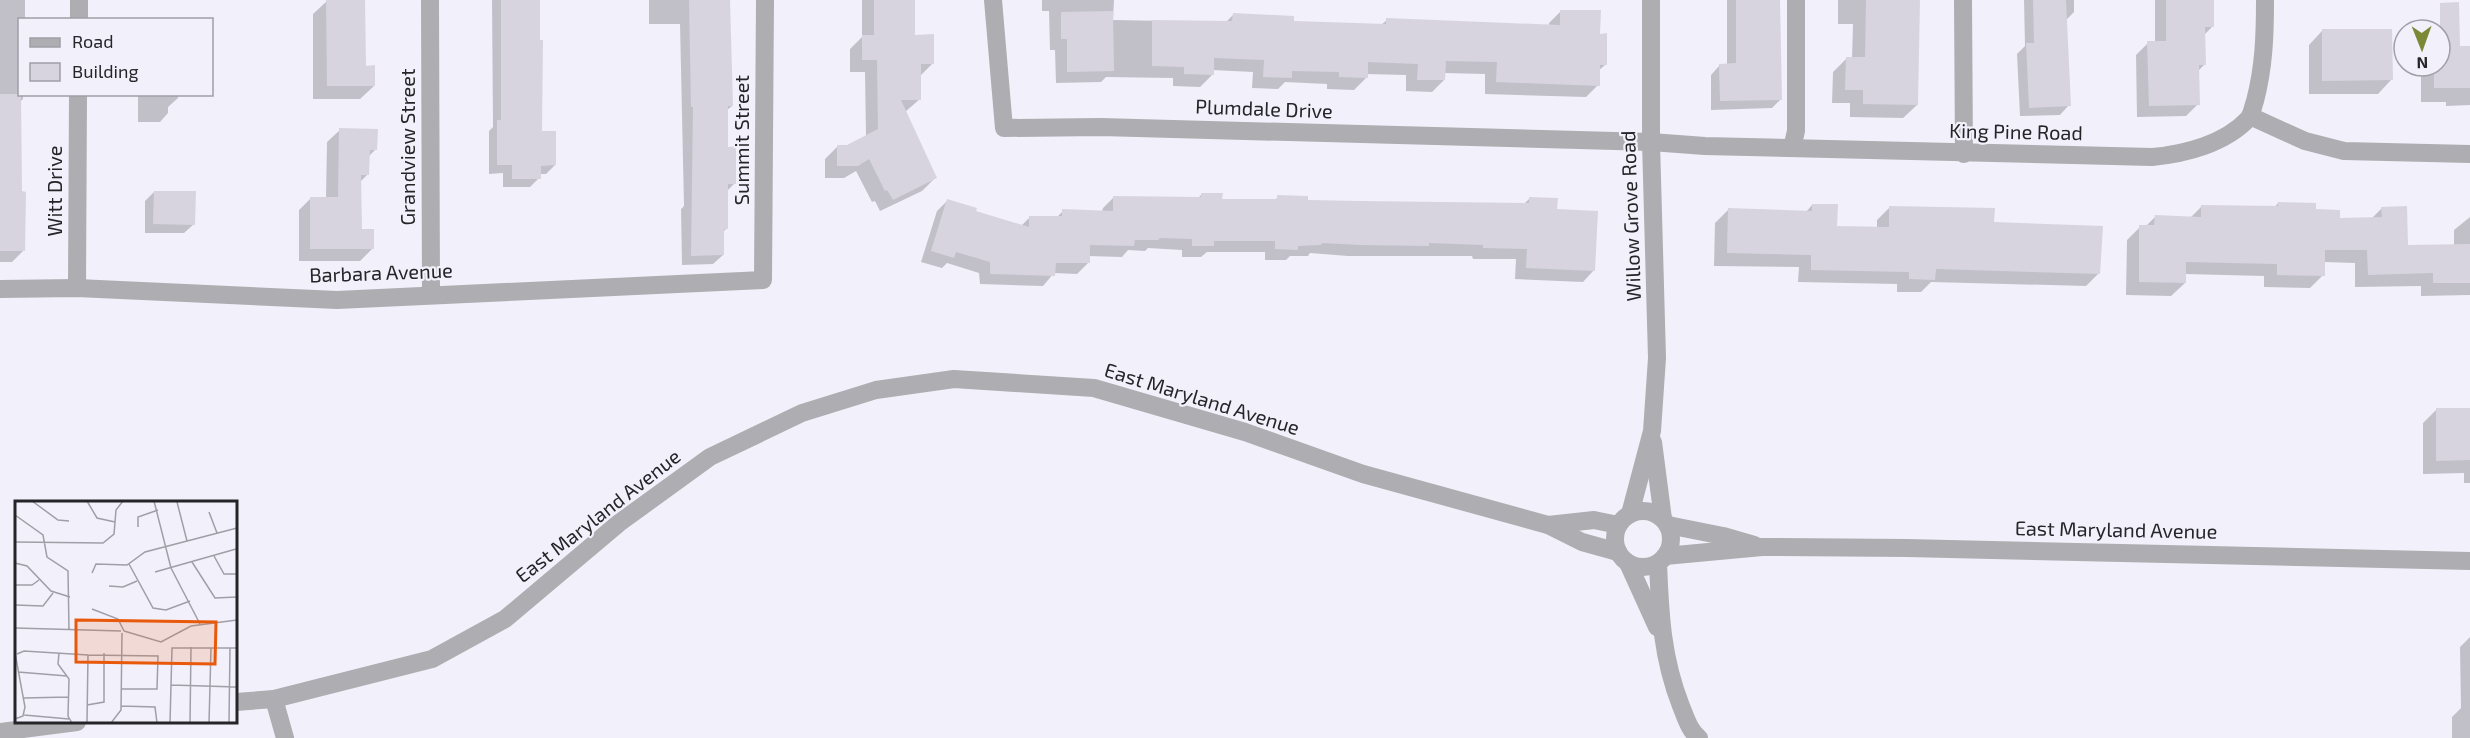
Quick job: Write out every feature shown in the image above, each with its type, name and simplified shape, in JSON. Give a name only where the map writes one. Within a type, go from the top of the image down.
[{"type":"street","points":[[79,0],[79,18]]},
{"type":"street","name":"Grandview Street","points":[[430,0],[430,294]]},
{"type":"street","name":"Summit Street","points":[[764,280],[765,0]]},
{"type":"street","name":"Plumdale Drive","points":[[993,0],[1004,128],[1101,127],[1651,142]]},
{"type":"street","name":"Willow Grove Road","points":[[1651,0],[1651,142],[1657,358],[1652,432],[1665,522]]},
{"type":"street","points":[[1792,148],[1796,131],[1796,0]]},
{"type":"street","points":[[1963,0],[1964,154]]},
{"type":"street","points":[[2265,0],[2265,57],[2250,116],[2305,141],[2344,151],[2470,154]]},
{"type":"street","name":"Witt Drive","points":[[77,288],[78,96]]},
{"type":"street","name":"King Pine Road","points":[[1651,142],[1705,146],[2152,158],[2174,155],[2207,145],[2223,137],[2250,116]]},
{"type":"street","name":"Barbara Avenue","points":[[0,289],[77,288],[338,300],[764,280]]},
{"type":"street","name":"East Maryland Avenue","points":[[237,702],[274,699],[432,659],[505,620],[619,523],[710,457],[802,413],[876,390],[954,379],[1095,388],[1245,432],[1363,474],[1548,525],[1582,542],[1643,567],[1662,560],[1762,547],[1919,548],[2470,561]]},
{"type":"street","name":"Willow Grove Road","points":[[1624,519],[1652,432]]},
{"type":"street","name":"East Maryland Avenue","points":[[1548,525],[1624,519],[1647,511],[1665,522],[1762,547]]},
{"type":"street","points":[[1624,519],[1615,534],[1623,557],[1662,637]]},
{"type":"street","points":[[1665,522],[1672,542],[1662,560],[1662,637],[1672,684],[1691,732],[1699,738]]},
{"type":"street","points":[[274,699],[285,738]]},
{"type":"street","points":[[0,732],[69,723]]},
{"type":"building","points":[[326,0],[365,0],[366,66],[375,65],[375,86],[327,86]]},
{"type":"building","points":[[501,0],[540,0],[540,40],[543,40],[542,131],[556,131],[556,165],[541,166],[541,179],[512,179],[512,165],[497,165],[497,120],[501,120]]},
{"type":"building","points":[[689,0],[730,0],[733,106],[728,106],[728,147],[736,146],[736,184],[728,184],[728,229],[724,229],[724,255],[691,256],[693,107],[691,107]]},
{"type":"building","points":[[874,0],[915,0],[915,35],[934,34],[934,64],[921,64],[921,100],[901,100],[937,178],[893,200],[887,190],[885,191],[869,159],[858,166],[837,166],[837,145],[847,145],[878,129],[877,60],[862,60],[862,35],[874,35]]},
{"type":"building","points":[[1736,0],[1780,0],[1782,100],[1720,101],[1719,64],[1736,63]]},
{"type":"building","points":[[1866,0],[1920,0],[1918,105],[1863,104],[1863,90],[1845,90],[1846,57],[1865,57]]},
{"type":"building","points":[[2033,0],[2066,0],[2071,106],[2029,108],[2026,43],[2034,43]]},
{"type":"building","points":[[2166,0],[2214,0],[2214,27],[2205,27],[2206,65],[2199,65],[2200,105],[2149,106],[2147,41],[2166,41]]},
{"type":"building","points":[[2459,2],[2460,46],[2470,46],[2470,88],[2434,88],[2434,78],[2452,78],[2452,18],[2440,18],[2440,3]]},
{"type":"building","points":[[1560,10],[1601,10],[1600,34],[1607,33],[1607,65],[1600,65],[1600,86],[1496,82],[1497,62],[1446,61],[1445,80],[1417,80],[1418,64],[1368,62],[1368,78],[1339,77],[1339,72],[1292,71],[1292,78],[1263,77],[1264,60],[1214,58],[1214,75],[1184,74],[1184,67],[1152,66],[1152,20],[1232,21],[1233,13],[1294,16],[1294,21],[1386,24],[1386,18],[1560,25]]},
{"type":"building","points":[[1113,11],[1114,71],[1067,72],[1067,39],[1061,39],[1061,12]]},
{"type":"building","points":[[2322,29],[2392,29],[2393,80],[2322,81]]},
{"type":"building","points":[[0,94],[18,94],[21,96],[22,191],[26,192],[25,251],[0,251]]},
{"type":"building","points":[[339,128],[378,129],[377,150],[370,150],[369,175],[361,175],[362,229],[374,229],[374,249],[310,249],[310,197],[338,197]]},
{"type":"building","points":[[154,191],[196,191],[195,225],[153,224]]},
{"type":"building","points":[[1201,193],[1223,193],[1222,199],[1277,199],[1277,195],[1308,196],[1308,200],[1360,201],[1529,203],[1529,197],[1558,198],[1557,209],[1598,211],[1595,271],[1526,268],[1527,249],[1429,243],[1429,246],[1323,243],[1298,246],[1298,250],[1275,249],[1275,241],[1214,241],[1214,246],[1192,246],[1192,239],[1135,240],[1134,246],[1090,245],[1090,263],[1056,263],[1055,276],[990,274],[990,262],[956,252],[954,258],[931,251],[947,199],[977,208],[976,211],[1029,227],[1029,216],[1062,216],[1062,209],[1113,211],[1113,196],[1201,197]]},
{"type":"building","points":[[2278,202],[2316,203],[2316,209],[2340,210],[2340,218],[2382,217],[2381,207],[2407,206],[2408,245],[2470,244],[2470,283],[2433,283],[2433,273],[2368,275],[2367,250],[2325,250],[2325,276],[2277,275],[2277,264],[2186,262],[2186,283],[2139,282],[2139,225],[2154,225],[2155,215],[2201,217],[2201,205],[2278,206]]},
{"type":"building","points":[[1812,204],[1838,204],[1837,226],[1889,227],[1889,206],[1995,208],[1994,222],[2103,226],[2100,274],[1936,269],[1935,280],[1909,279],[1909,272],[1811,270],[1811,255],[1727,253],[1728,208],[1812,211]]},
{"type":"building","points":[[2436,408],[2470,408],[2470,460],[2436,461]]}]
